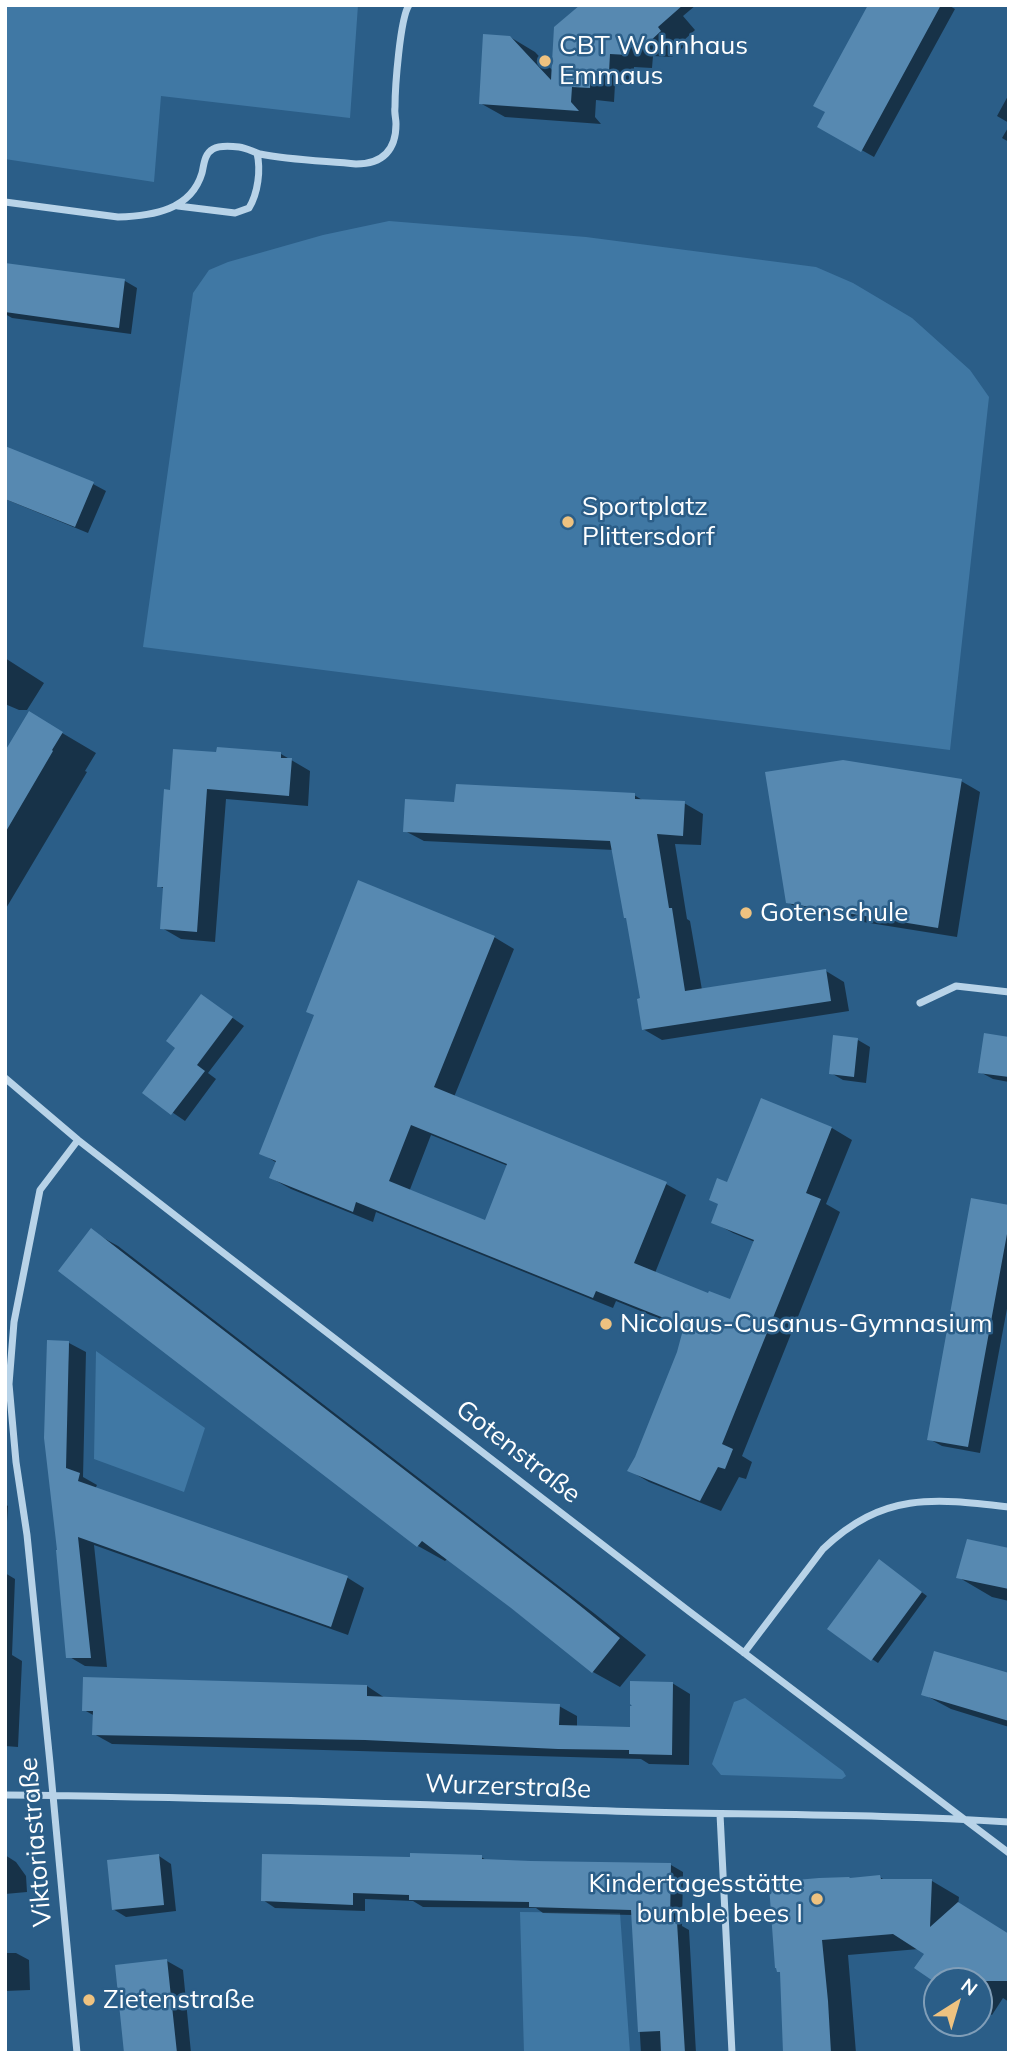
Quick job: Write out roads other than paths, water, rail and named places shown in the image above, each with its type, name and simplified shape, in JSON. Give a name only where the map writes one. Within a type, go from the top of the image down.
[{"type":"street","points":[[178,205],[195,191],[205,160],[213,149],[224,146],[257,153],[368,164],[387,154],[395,136],[394,110],[403,24],[409,5]]},
{"type":"street","points":[[5,202],[118,217],[137,216],[178,205],[235,213],[249,208],[254,200],[258,171],[257,153]]},
{"type":"street","points":[[920,1003],[956,986],[1009,992]]},
{"type":"street","name":"Gotenstraße","points":[[5,1078],[78,1140],[744,1653],[1009,1853]]},
{"type":"street","name":"Viktoriastraße","points":[[77,2053],[27,1535],[16,1462],[9,1384],[14,1322],[40,1190],[78,1140]]},
{"type":"street","points":[[744,1653],[823,1549],[864,1518],[893,1506],[935,1500],[1009,1507]]},
{"type":"street","name":"Wurzerstraße","points":[[5,1795],[720,1814],[908,1816],[1009,1822]]},
{"type":"street","points":[[720,1814],[732,2053]]},
{"type":"place","name":"CBT Wohnhaus Emmaus","points":[[545,61]]},
{"type":"place","name":"Sportplatz Plittersdorf","points":[[568,522]]},
{"type":"place","name":"Gotenschule","points":[[746,913]]},
{"type":"place","name":"Nicolaus-Cusanus-Gymnasium","points":[[606,1324]]},
{"type":"place","name":"Kindertagesstätte bumble bees I","points":[[817,1899]]},
{"type":"place","name":"Zietenstraße","points":[[89,2000]]}]
